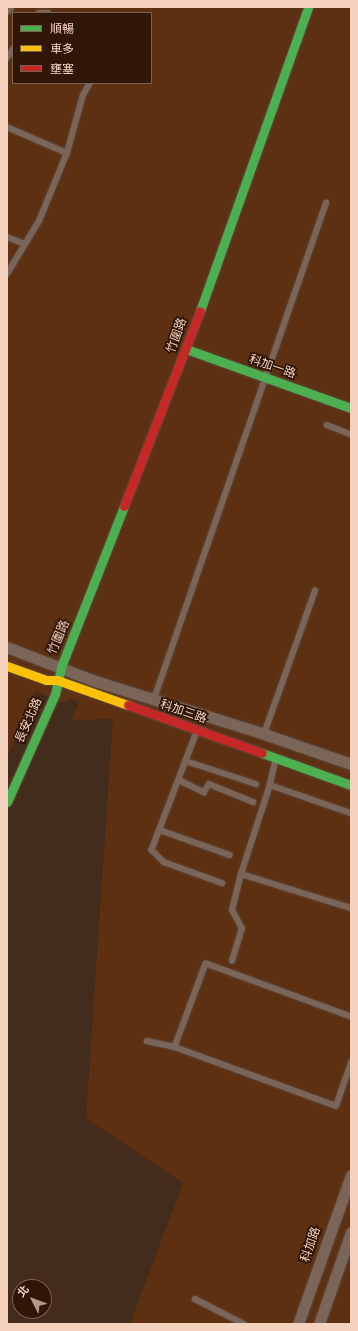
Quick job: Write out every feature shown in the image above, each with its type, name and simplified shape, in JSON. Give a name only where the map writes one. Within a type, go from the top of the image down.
[{"type":"street","name":"竹圍路","points":[[61,669],[186,349],[308,7]]},
{"type":"street","name":"科加一路","points":[[186,349],[351,408]]},
{"type":"street","name":"科加三路","points":[[7,647],[92,680],[264,734],[351,764]]},
{"type":"street","name":"科加三路","points":[[7,666],[46,680],[57,680],[351,785]]},
{"type":"street","name":"長安北路","points":[[7,802],[55,694],[57,680],[61,669]]},
{"type":"street","name":"科加路","points":[[298,1324],[351,1174]]},
{"type":"street","points":[[319,1324],[351,1232]]},
{"type":"lane","points":[[7,274],[39,221],[67,153],[83,95],[89,84]]},
{"type":"lane","points":[[7,127],[67,153]]},
{"type":"lane","points":[[154,700],[326,203]]},
{"type":"lane","points":[[7,237],[25,244]]},
{"type":"lane","points":[[327,425],[351,434]]},
{"type":"lane","points":[[264,734],[315,591]]},
{"type":"lane","points":[[197,731],[152,850],[164,862],[222,883]]},
{"type":"lane","points":[[232,961],[242,929],[232,910],[241,874],[270,785],[276,759]]},
{"type":"lane","points":[[186,761],[256,784]]},
{"type":"lane","points":[[179,780],[204,792],[209,784],[253,802]]},
{"type":"lane","points":[[270,785],[351,813]]},
{"type":"lane","points":[[160,830],[230,855]]},
{"type":"lane","points":[[241,874],[351,908]]},
{"type":"lane","points":[[175,1047],[206,964],[351,1017]]},
{"type":"lane","points":[[147,1040],[175,1047],[336,1106],[351,1063]]},
{"type":"lane","points":[[195,1299],[244,1324]]},
{"type":"shaded area","points":[[7,7],[351,7],[351,1324],[130,1324],[183,1183],[86,1118],[113,719],[72,720],[79,702],[70,699],[63,703],[35,691],[7,758]]},
{"type":"traffic: fast","points":[[200,311],[308,7]]},
{"type":"traffic: fast","points":[[186,349],[351,408]]},
{"type":"traffic: fast","points":[[7,802],[55,694],[61,667],[124,506]]},
{"type":"traffic: fast","points":[[262,753],[351,785]]},
{"type":"traffic: slow","points":[[7,666],[46,680],[57,680],[128,705]]},
{"type":"traffic: jam","points":[[124,506],[200,311]]},
{"type":"traffic: jam","points":[[128,705],[262,753]]}]
